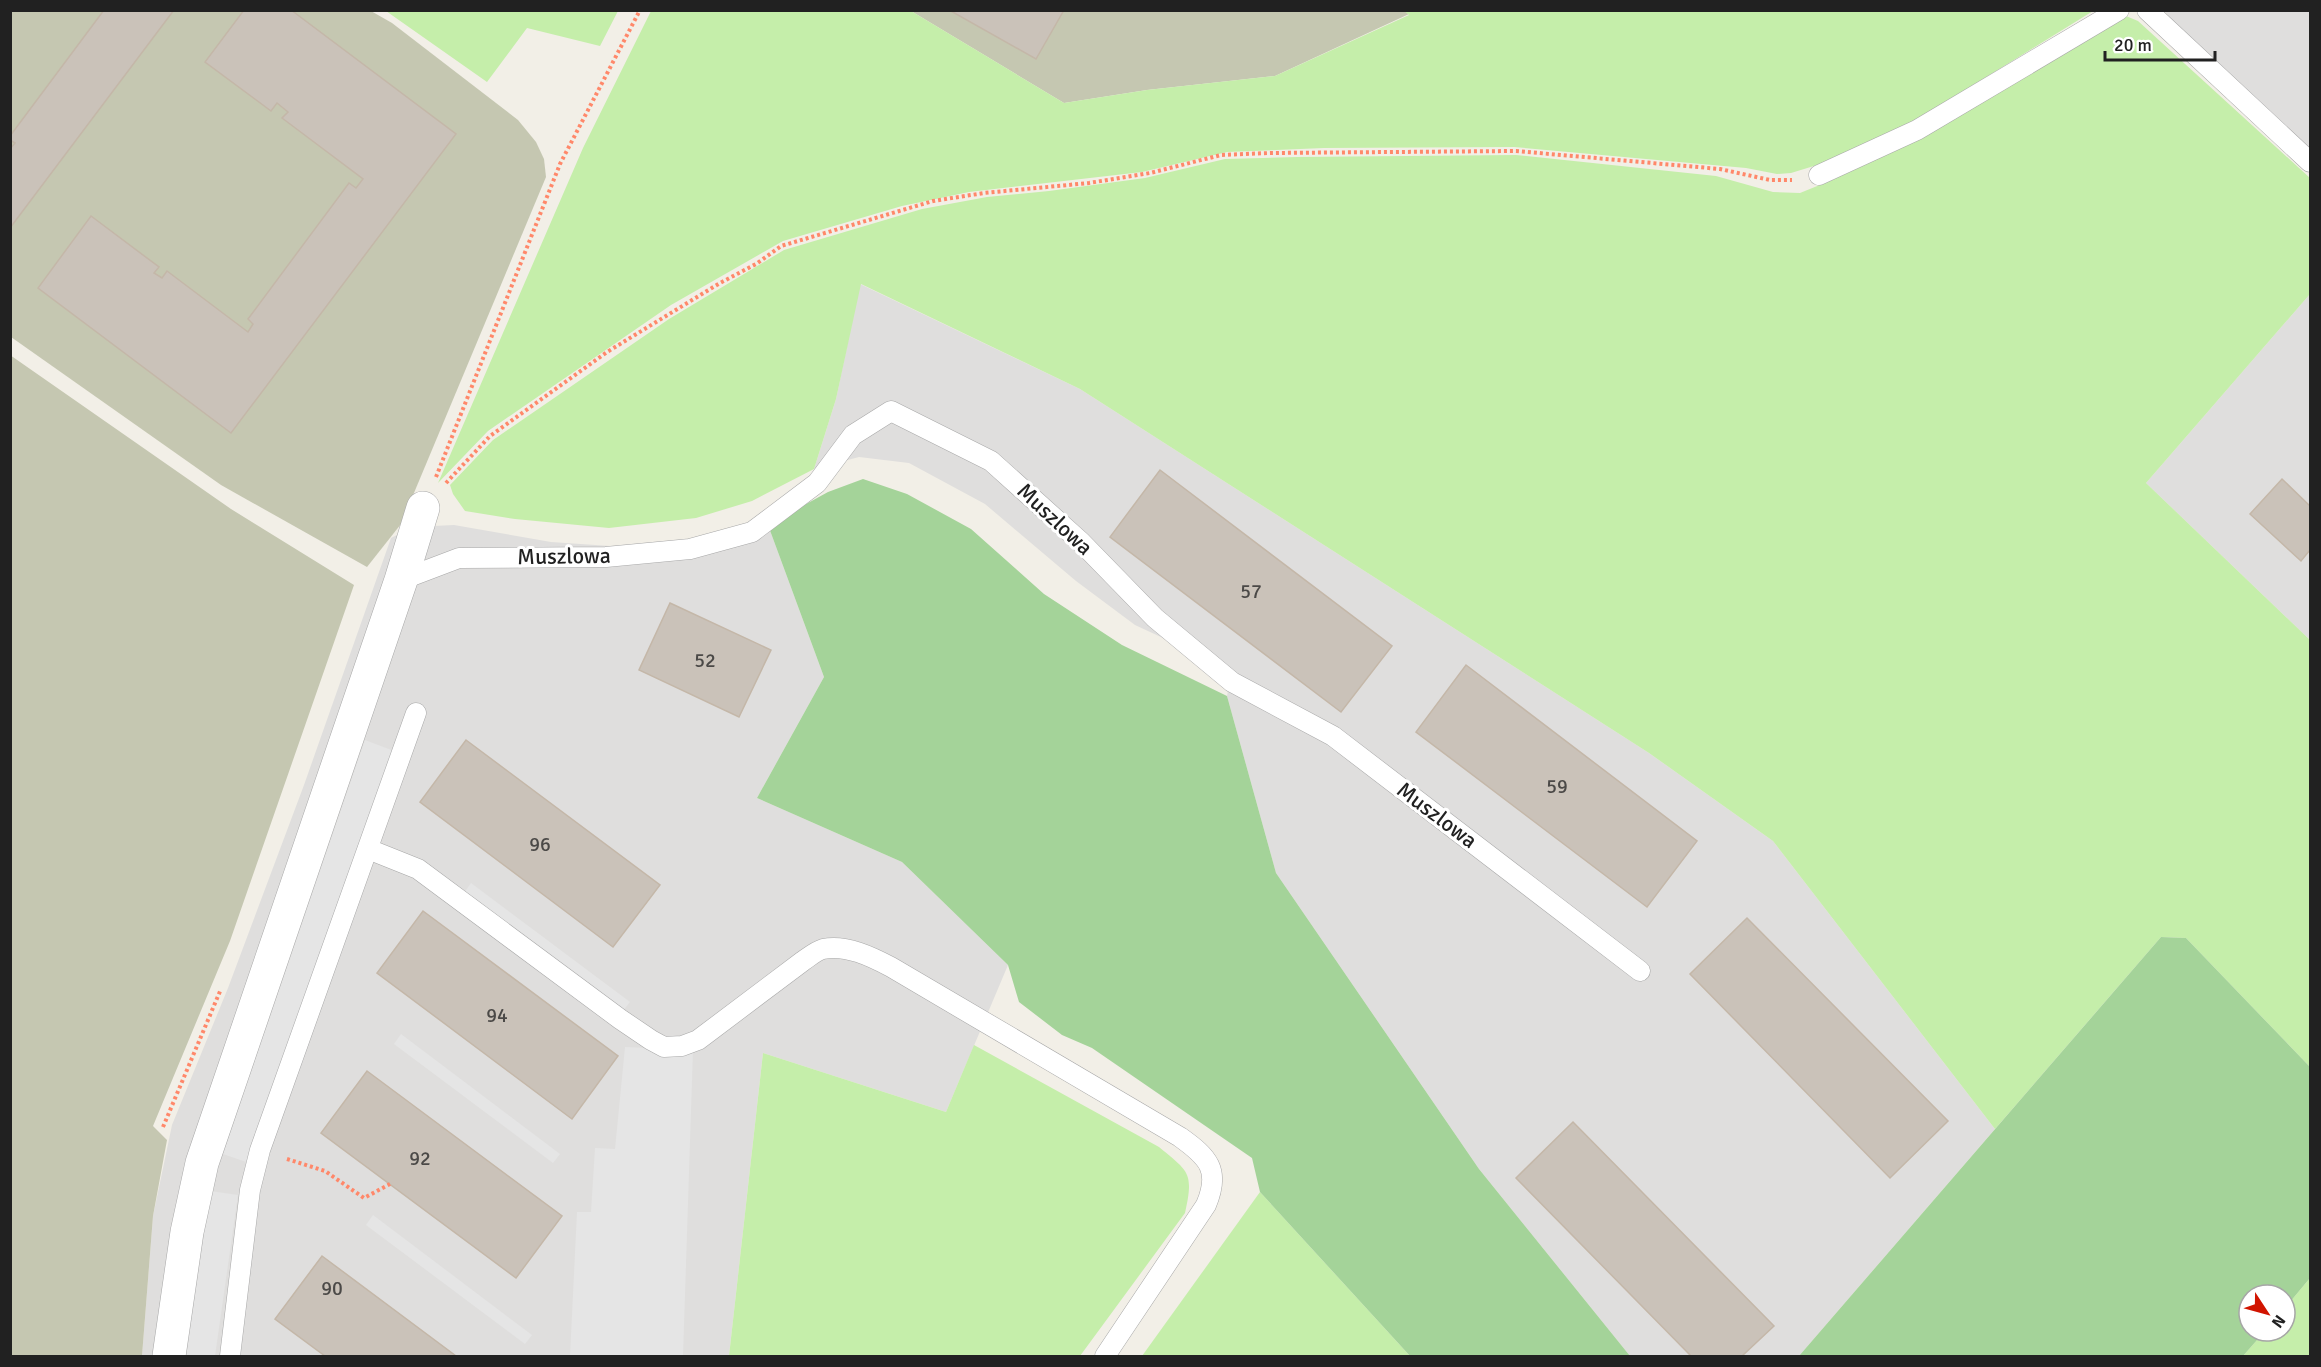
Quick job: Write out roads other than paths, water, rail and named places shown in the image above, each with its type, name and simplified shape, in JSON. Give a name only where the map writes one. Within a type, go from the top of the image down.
[{"type":"street","points":[[169,1356],[187,1232],[202,1163],[401,580],[423,508]]},
{"type":"lane","points":[[1819,175],[1917,130],[2119,10]]},
{"type":"lane","points":[[2147,10],[2310,162]]},
{"type":"lane","name":"Muszlowa","points":[[401,580],[459,558],[618,555],[690,549],[752,532],[818,483],[853,435],[891,411],[992,461],[1081,542],[1155,618],[1232,682],[1333,736],[1640,971]]},
{"type":"lane","points":[[230,1356],[249,1190],[260,1150],[416,713]]},
{"type":"lane","points":[[368,849],[418,868],[620,1019],[664,1047],[682,1046],[698,1040],[803,961],[821,950],[836,948],[873,958],[891,967],[1179,1137],[1193,1147],[1214,1173],[1214,1188],[1206,1205],[1105,1356]]}]
